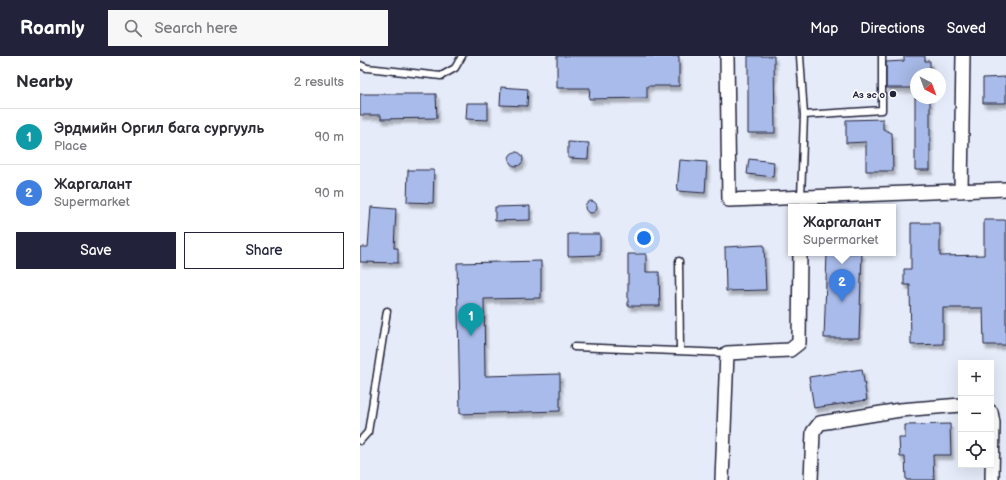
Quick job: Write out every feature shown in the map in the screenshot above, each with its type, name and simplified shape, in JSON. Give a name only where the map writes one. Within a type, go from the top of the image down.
[{"type":"street","points":[[727,56],[730,200],[801,202],[1006,189]]},
{"type":"street","points":[[961,191],[963,56]]},
{"type":"street","points":[[722,480],[727,353],[790,350],[799,343],[800,256]]},
{"type":"street","points":[[812,480],[813,432],[820,423],[900,410],[958,405]]},
{"type":"street","points":[[992,480],[993,432]]},
{"type":"lane","points":[[360,65],[367,68],[441,76],[455,68],[462,56]]},
{"type":"lane","points":[[800,56],[804,116],[801,202]]},
{"type":"lane","points":[[804,116],[882,110],[882,56]]},
{"type":"lane","points":[[679,261],[680,351]]},
{"type":"lane","points":[[360,441],[368,432],[387,312]]},
{"type":"lane","points":[[574,346],[727,353]]},
{"type":"building","points":[[557,56],[679,56],[679,86],[647,86],[647,98],[589,99],[590,88],[557,88]]},
{"type":"building","points":[[748,56],[774,56],[775,133],[748,133]]},
{"type":"building","points":[[904,56],[925,56],[925,61],[930,61],[930,68],[910,68],[910,88],[886,88],[886,62],[904,61]]},
{"type":"building","points":[[1006,77],[1006,103],[983,103],[983,78]]},
{"type":"building","points":[[501,87],[528,89],[527,106],[500,105]]},
{"type":"building","points":[[360,94],[436,94],[437,118],[381,119],[381,115],[360,115]]},
{"type":"building","points":[[467,103],[488,103],[488,120],[466,119]]},
{"type":"building","points":[[915,104],[930,104],[930,170],[915,170]]},
{"type":"building","points":[[883,119],[883,129],[892,133],[893,171],[866,171],[866,142],[846,143],[846,120]]},
{"type":"building","points":[[568,142],[589,143],[588,159],[568,158]]},
{"type":"building","points":[[516,152],[521,154],[523,159],[521,164],[516,166],[511,164],[509,159],[511,154]]},
{"type":"building","points":[[749,159],[774,162],[773,177],[747,174]]},
{"type":"building","points":[[680,160],[707,162],[705,193],[677,191]]},
{"type":"building","points":[[408,170],[434,170],[433,203],[407,202]]},
{"type":"building","points":[[589,201],[593,201],[597,207],[593,213],[589,213],[585,209],[585,205]]},
{"type":"building","points":[[530,206],[530,220],[495,221],[495,207]]},
{"type":"building","points":[[371,207],[396,209],[394,248],[398,248],[398,263],[360,262],[360,247],[368,247]]},
{"type":"building","points":[[984,220],[1006,220],[1006,345],[984,345],[983,308],[943,308],[943,344],[911,345],[910,285],[904,285],[904,269],[911,269],[911,223],[940,223],[940,256],[984,255]]},
{"type":"building","points":[[568,234],[600,234],[600,255],[568,256]]},
{"type":"building","points":[[764,245],[766,290],[726,291],[725,247]]},
{"type":"building","points":[[628,254],[646,254],[646,272],[659,272],[660,306],[628,306]]},
{"type":"building","points":[[827,256],[862,256],[859,338],[824,338]]},
{"type":"building","points":[[541,261],[541,298],[484,299],[485,376],[560,374],[560,411],[460,414],[457,263]]},
{"type":"building","points":[[862,369],[867,400],[814,408],[809,377]]},
{"type":"building","points":[[950,424],[951,455],[933,455],[934,480],[906,480],[905,457],[900,457],[899,438],[905,438],[905,425]]},
{"type":"place","name":"Аз эс о","points":[[893,94]]},
{"type":"place","name":"Жаргалант","points":[[842,302]]},
{"type":"place","name":"Эрдмийн Оргил бага сургууль","points":[[471,336]]}]
